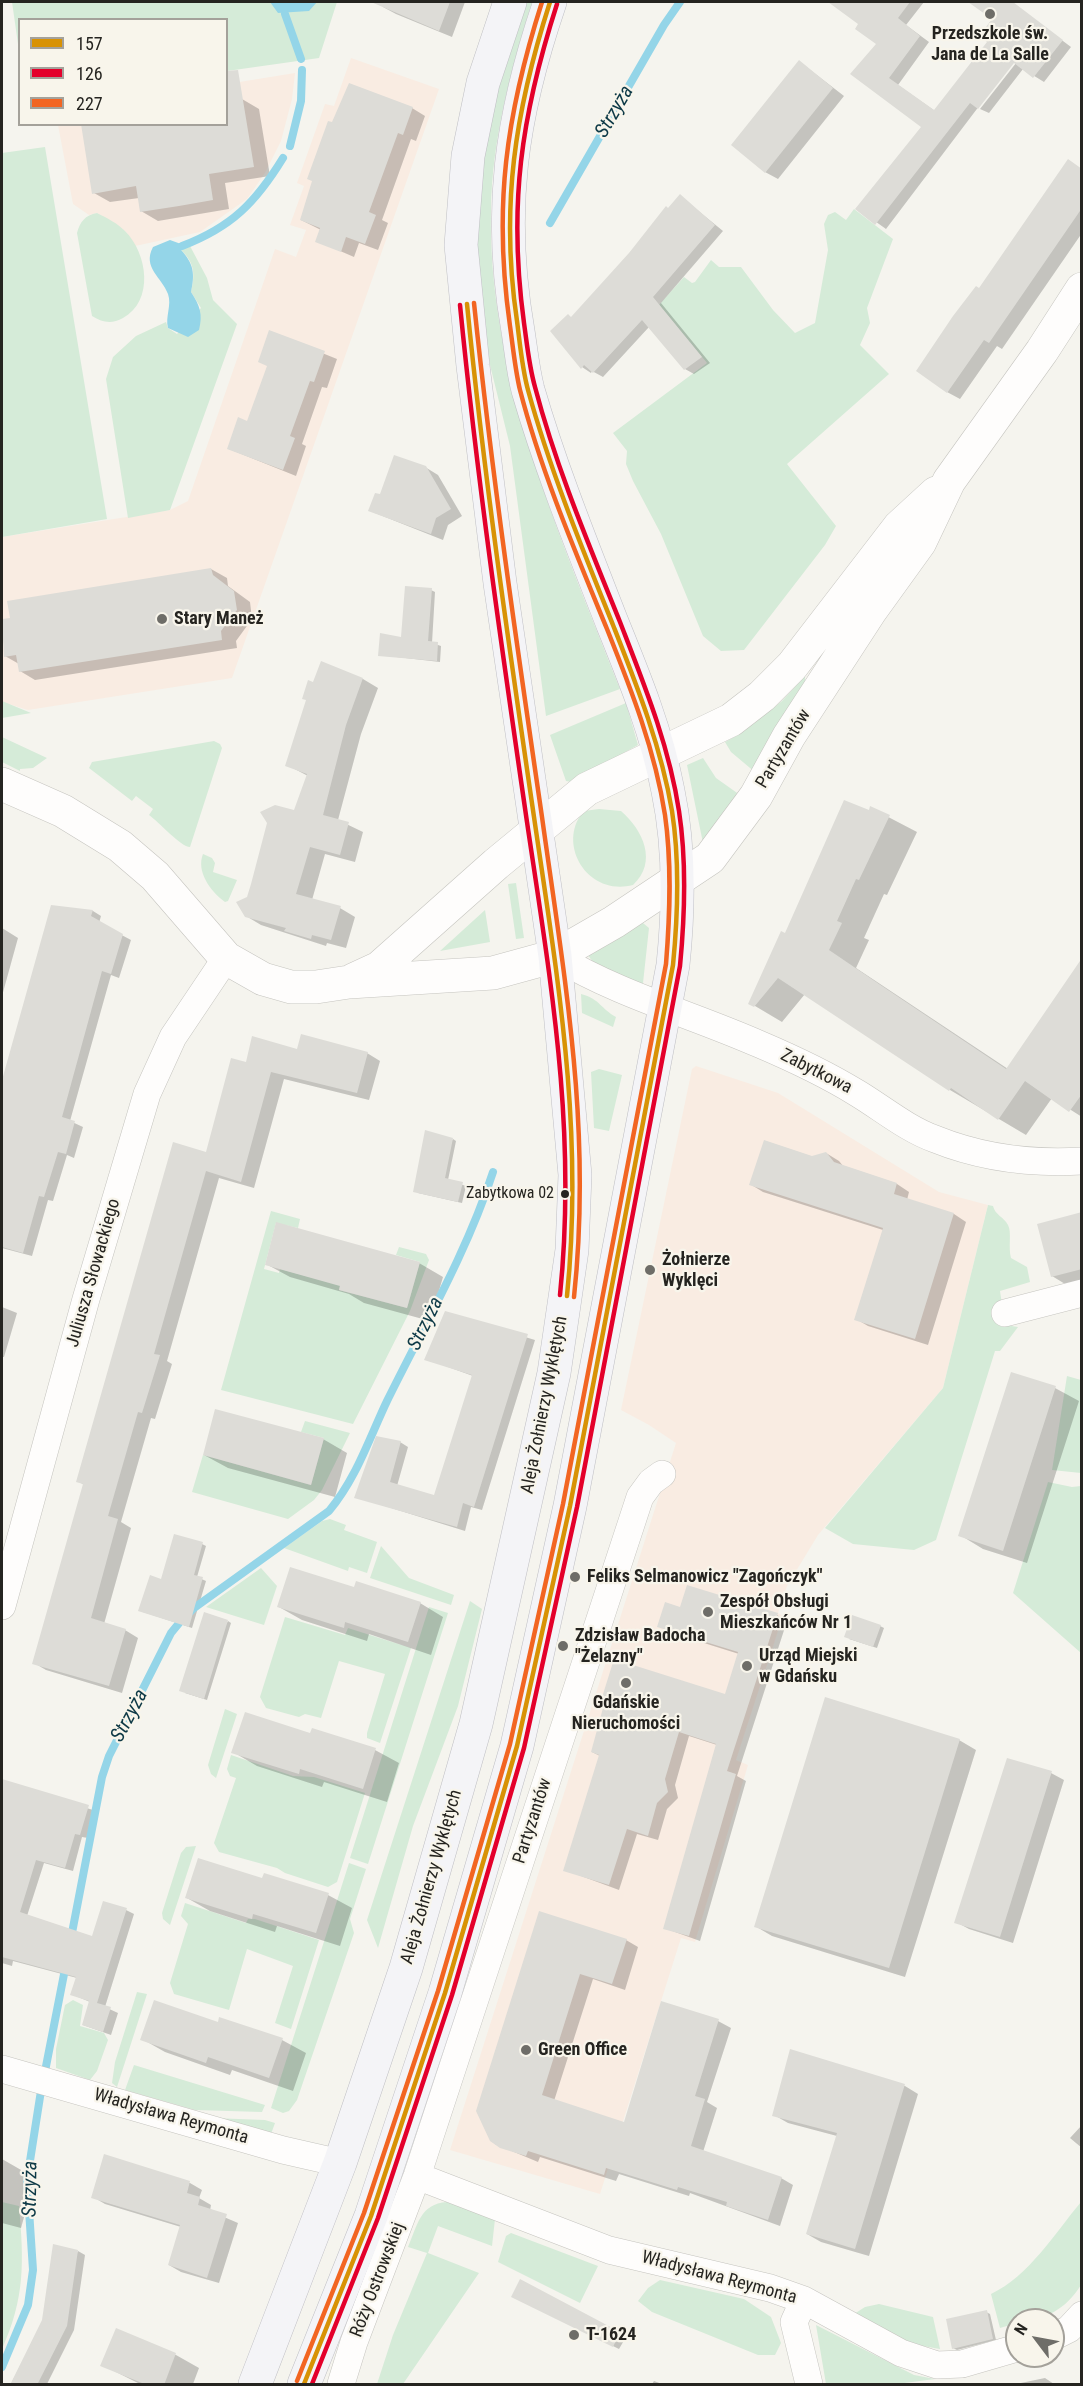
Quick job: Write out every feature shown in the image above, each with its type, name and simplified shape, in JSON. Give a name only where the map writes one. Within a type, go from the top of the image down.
[{"type":"main road","name":"Aleja Żołnierzy Wyklętych","points":[[255,2385],[340,2163],[406,1968],[476,1724],[558,1351],[572,1250],[575,1175],[555,956],[498,572],[461,246],[468,156],[480,93],[510,2]]},
{"type":"main road","points":[[304,2385],[371,2216],[445,1993],[517,1746],[570,1506],[667,1008],[676,932],[675,833],[660,755],[639,690],[578,535],[528,388],[509,277],[508,182],[518,112],[535,44],[550,2]]},
{"type":"street","name":"Partyzantów","points":[[349,982],[493,973],[555,956],[614,922],[710,858],[756,796],[796,726],[871,610],[920,542],[949,481],[1042,351],[1082,289]]},
{"type":"street","name":"Partyzantów","points":[[349,982],[379,968],[536,830],[587,789],[731,720],[762,696],[792,666],[899,527],[949,481]]},
{"type":"street","points":[[2,784],[63,811],[120,846],[155,876],[226,958],[263,979],[291,987],[316,987],[349,982]]},
{"type":"street","name":"Zabytkowa","points":[[555,956],[590,976],[784,1055],[848,1088],[932,1138],[968,1151],[1011,1160],[1082,1161]]},
{"type":"street","name":"Juliusza Słowackiego","points":[[2,1606],[86,1299],[144,1102],[173,1037],[226,958]]},
{"type":"street","points":[[1005,1313],[1082,1293]]},
{"type":"street","name":"Partyzantów","points":[[417,2176],[640,1497],[651,1482],[662,1474]]},
{"type":"street","name":"Władysława Reymonta","points":[[12,2072],[283,2150],[340,2163]]},
{"type":"street","name":"Władysława Reymonta","points":[[417,2176],[609,2250],[770,2288],[804,2300],[901,2353],[964,2374],[1005,2354]]},
{"type":"street","name":"Róży Ostrowskiej","points":[[341,2385],[354,2342],[417,2176]]},
{"type":"street","points":[[804,2300],[794,2322],[809,2385]]},
{"type":"street","points":[[1065,2331],[1070,2329],[1082,2314]]},
{"type":"shaded area","points":[[351,58],[439,89],[232,678],[28,710],[2,702],[2,537],[170,510],[188,501],[275,249],[296,257],[306,230],[290,225],[304,186],[297,183],[325,104],[334,106]]},
{"type":"shaded area","points":[[295,73],[292,99],[281,141],[265,173],[247,199],[200,232],[135,246],[126,232],[97,213],[89,215],[73,204],[58,126],[228,126],[228,84]]},
{"type":"shaded area","points":[[696,1066],[778,1093],[939,1192],[988,1205],[943,1388],[818,1535],[787,1586],[778,1613],[783,1616],[736,1760],[748,1765],[695,1942],[681,1938],[600,2194],[450,2150],[676,1443],[621,1410],[692,1069]]},
{"type":"green space","points":[[12,2],[337,2],[319,58],[228,71],[228,18],[18,18],[18,44]]},
{"type":"green space","points":[[525,2],[532,2],[504,104],[492,183],[493,271],[501,333],[515,394],[552,514],[620,689],[546,716],[510,446],[490,365],[474,265],[477,190],[498,85]]},
{"type":"green space","points":[[45,147],[107,519],[2,537],[2,153]]},
{"type":"green space","points":[[854,209],[893,239],[867,308],[870,323],[860,345],[889,374],[787,464],[836,526],[825,545],[744,650],[721,651],[703,636],[661,534],[626,464],[627,451],[613,433],[707,363],[659,305],[684,277],[692,283],[695,282],[711,260],[719,267],[741,267],[773,310],[795,333],[815,323],[828,250],[824,224],[828,215],[835,212],[846,220]]},
{"type":"green space","points":[[97,213],[125,231],[139,252],[143,264],[143,289],[140,300],[123,318],[111,322],[92,316],[77,233],[89,215]]},
{"type":"green space","points":[[190,246],[207,278],[213,300],[237,324],[170,510],[128,518],[106,379],[113,357],[136,336],[166,322],[168,328],[177,334],[201,308],[191,292],[193,275],[191,265],[181,250]]},
{"type":"green space","points":[[805,676],[805,681],[756,773],[731,752],[725,742],[741,733],[782,701]]},
{"type":"green space","points":[[2,701],[31,713],[2,718]]},
{"type":"green space","points":[[626,703],[638,745],[571,782],[566,781],[550,735]]},
{"type":"green space","points":[[2,737],[47,758],[33,768],[20,769],[20,771],[2,762]]},
{"type":"green space","points":[[214,741],[222,748],[190,847],[176,839],[149,815],[153,809],[136,796],[132,801],[89,768],[92,762]]},
{"type":"green space","points":[[703,758],[716,778],[740,795],[703,843],[687,765]]},
{"type":"green space","points":[[599,809],[621,811],[636,827],[641,837],[645,846],[645,866],[641,876],[633,885],[616,887],[602,883],[589,875],[580,864],[573,837],[576,824],[584,811]]},
{"type":"green space","points":[[203,854],[212,858],[215,863],[213,872],[237,880],[228,901],[225,902],[219,897],[206,880],[201,867]]},
{"type":"green space","points":[[516,883],[524,938],[516,939],[508,884]]},
{"type":"green space","points":[[485,910],[490,942],[440,951]]},
{"type":"green space","points":[[643,923],[649,928],[643,983],[640,988],[596,966],[587,954]]},
{"type":"green space","points":[[581,994],[596,1001],[616,1017],[613,1027],[582,1013]]},
{"type":"green space","points":[[599,1069],[622,1075],[609,1131],[594,1128],[591,1072]]},
{"type":"green space","points":[[988,1205],[993,1206],[1008,1225],[1011,1258],[1027,1267],[1030,1282],[1000,1291],[1005,1325],[1018,1327],[1000,1351],[995,1351],[936,1540],[914,1550],[853,1544],[825,1528],[943,1388]]},
{"type":"green space","points":[[271,1211],[300,1219],[298,1228],[276,1223],[264,1269],[279,1273],[280,1269],[340,1285],[339,1290],[407,1308],[420,1262],[396,1255],[399,1247],[426,1254],[429,1260],[410,1311],[353,1424],[221,1390]]},
{"type":"green space","points":[[1067,1376],[1081,1380],[1081,1473],[1052,1470]]},
{"type":"green space","points":[[305,1421],[350,1433],[322,1490],[314,1500],[288,1519],[192,1492],[203,1455],[311,1485],[324,1438],[301,1432]]},
{"type":"green space","points":[[1048,1482],[1072,1487],[1081,1486],[1081,1653],[1013,1593]]},
{"type":"green space","points":[[330,1519],[346,1525],[344,1530],[377,1542],[367,1573],[349,1567],[348,1571],[284,1548],[322,1521]]},
{"type":"green space","points":[[381,1546],[409,1578],[454,1595],[451,1605],[370,1578]]},
{"type":"green space","points":[[261,1568],[277,1586],[264,1625],[206,1607]]},
{"type":"green space","points":[[470,1601],[482,1609],[458,1706],[413,1826],[378,1948],[367,1920]]},
{"type":"green space","points":[[429,1607],[448,1613],[368,1864],[350,1858]]},
{"type":"green space","points":[[285,1617],[345,1635],[348,1628],[411,1648],[380,1743],[367,1738],[367,1733],[385,1674],[339,1661],[321,1718],[305,1714],[299,1717],[266,1708],[260,1697]]},
{"type":"green space","points":[[225,1709],[237,1714],[216,1778],[211,1774],[208,1765]]},
{"type":"green space","points":[[231,1755],[293,1776],[314,1777],[365,1793],[337,1882],[328,1887],[285,1873],[277,1868],[219,1852],[214,1843],[236,1778],[230,1776],[227,1769]]},
{"type":"green space","points":[[196,1846],[170,1925],[163,1919],[162,1913],[181,1853],[186,1847]]},
{"type":"green space","points":[[349,1863],[366,1869],[350,1919],[354,1933],[297,2100],[289,2111],[283,2113],[271,2108]]},
{"type":"green space","points":[[185,1903],[246,1923],[248,1919],[255,1919],[319,1940],[291,2029],[275,2023],[293,1966],[247,1949],[229,2010],[174,1994],[170,1983],[188,1924],[181,1916]]},
{"type":"green space","points":[[137,1992],[147,1994],[117,2087],[112,2083],[115,2062]]},
{"type":"green space","points":[[73,2000],[83,2005],[80,2026],[104,2033],[108,2040],[97,2071],[90,2080],[56,2068],[56,2049],[65,2005]]},
{"type":"green space","points":[[134,2065],[265,2105],[262,2112],[195,2110],[125,2090]]},
{"type":"green space","points":[[212,2118],[265,2120],[275,2123],[271,2134]]},
{"type":"green space","points":[[2,2202],[19,2206],[22,2262],[19,2296],[10,2331],[2,2349]]},
{"type":"green space","points":[[447,2202],[495,2219],[492,2246],[438,2226],[428,2253],[479,2273],[403,2384],[377,2384],[393,2335],[427,2253],[408,2247],[425,2211]]},
{"type":"green space","points":[[1081,2202],[1081,2285],[1060,2308],[1005,2308],[1005,2327],[1000,2328],[991,2294],[1017,2276],[1051,2240]]},
{"type":"green space","points":[[511,2233],[598,2266],[580,2303],[498,2262],[506,2236]]},
{"type":"green space","points":[[660,2280],[744,2299],[771,2317],[781,2343],[775,2355],[758,2355],[652,2312],[638,2301],[648,2288]]},
{"type":"green space","points":[[879,2304],[933,2317],[940,2349],[911,2344],[854,2314],[865,2307]]},
{"type":"green space","points":[[816,2325],[914,2375],[935,2379],[897,2384],[826,2384]]},
{"type":"water","points":[[270,2],[317,2],[309,11],[278,13]]},
{"type":"water","points":[[170,240],[181,244],[181,250],[189,260],[193,280],[191,292],[201,315],[199,330],[188,337],[168,328],[168,294],[151,267],[150,254],[153,247]]},
{"type":"building","points":[[371,2],[450,2],[439,31]]},
{"type":"building","points":[[828,2],[910,2],[898,18],[920,36],[889,78],[934,110],[987,42],[979,36],[992,19],[968,2],[1013,2],[1063,40],[1033,78],[1014,63],[978,109],[970,103],[875,225],[855,209],[921,127],[850,74],[876,44],[855,29],[858,24]]},
{"type":"building","points":[[799,60],[833,88],[765,173],[731,145]]},
{"type":"building","points":[[238,70],[254,167],[209,174],[213,200],[179,206],[140,212],[136,186],[92,194],[81,126],[228,126],[228,71]]},
{"type":"building","points":[[349,83],[413,107],[403,135],[398,133],[369,212],[376,215],[365,244],[346,237],[341,252],[315,242],[320,228],[300,220],[312,181],[307,179],[328,121],[332,122]]},
{"type":"building","points":[[1068,159],[1082,169],[1082,208],[989,343],[984,340],[947,393],[916,371],[953,316],[976,286],[979,288]]},
{"type":"building","points":[[680,194],[715,225],[653,297],[702,357],[684,370],[642,320],[593,373],[584,365],[581,369],[550,331],[568,314],[571,317],[629,253],[666,206],[668,208]]},
{"type":"building","points":[[269,330],[325,351],[314,382],[310,381],[290,436],[295,438],[283,470],[227,449],[238,417],[247,421],[267,366],[258,362]]},
{"type":"building","points":[[394,455],[426,466],[451,509],[436,518],[431,534],[368,511],[375,493],[380,494]]},
{"type":"building","points":[[211,568],[213,575],[234,591],[237,610],[221,631],[222,640],[19,672],[16,655],[4,657],[2,619],[10,618],[7,601]]},
{"type":"building","points":[[405,586],[432,588],[428,641],[438,642],[437,661],[378,656],[380,633],[401,637]]},
{"type":"building","points":[[321,661],[363,678],[346,725],[323,815],[349,822],[340,855],[310,847],[296,894],[341,906],[331,940],[312,935],[311,939],[284,931],[286,928],[245,917],[236,902],[247,897],[251,884],[267,823],[260,812],[275,805],[294,810],[307,774],[285,766],[306,700],[302,699],[308,680],[313,682]]},
{"type":"building","points":[[844,800],[869,810],[870,806],[890,815],[837,921],[842,923],[829,950],[1006,1069],[1082,958],[1082,1094],[1069,1112],[1025,1081],[998,1120],[951,1088],[949,1091],[778,978],[754,1007],[748,1004],[781,931],[785,933]]},
{"type":"building","points":[[51,905],[93,910],[91,916],[123,934],[111,974],[102,971],[62,1117],[75,1121],[66,1154],[58,1152],[44,1197],[39,1196],[23,1253],[2,1247],[2,1080]]},
{"type":"building","points":[[301,1034],[368,1052],[357,1093],[271,1072],[241,1182],[206,1171],[154,1354],[160,1355],[142,1413],[138,1412],[108,1516],[118,1519],[91,1618],[126,1629],[109,1686],[32,1664],[83,1484],[76,1482],[173,1142],[206,1152],[231,1058],[246,1062],[252,1036],[297,1049]]},
{"type":"building","points":[[425,1130],[453,1138],[445,1178],[463,1182],[458,1202],[413,1192]]},
{"type":"building","points":[[764,1140],[812,1156],[826,1152],[834,1162],[897,1183],[894,1194],[954,1213],[915,1339],[854,1320],[883,1228],[749,1185]]},
{"type":"building","points":[[1082,1212],[1082,1269],[1051,1277],[1037,1224]]},
{"type":"building","points":[[276,1222],[420,1262],[407,1308],[339,1290],[340,1286],[265,1265]]},
{"type":"building","points":[[445,1311],[528,1334],[474,1507],[463,1503],[457,1527],[354,1498],[376,1436],[401,1441],[390,1482],[434,1495],[472,1375],[424,1360]]},
{"type":"building","points":[[1011,1372],[1056,1386],[1003,1551],[958,1536]]},
{"type":"building","points":[[215,1409],[324,1438],[311,1485],[203,1455]]},
{"type":"building","points":[[174,1534],[203,1542],[194,1575],[203,1577],[189,1627],[138,1611],[150,1575],[161,1579]]},
{"type":"building","points":[[290,1567],[354,1587],[356,1581],[421,1602],[408,1642],[345,1622],[344,1628],[277,1607]]},
{"type":"building","points":[[687,1585],[778,1613],[727,1771],[736,1774],[689,1936],[663,1929],[716,1744],[679,1732],[665,1779],[668,1792],[657,1803],[648,1836],[627,1829],[609,1885],[563,1871],[599,1755],[591,1752],[603,1708],[599,1707],[614,1659],[725,1694],[738,1652],[657,1627],[665,1602],[680,1607]]},
{"type":"building","points":[[204,1612],[228,1620],[204,1699],[179,1691]]},
{"type":"building","points":[[852,1615],[881,1625],[873,1647],[844,1637]]},
{"type":"building","points":[[825,1697],[960,1739],[889,1968],[754,1927]]},
{"type":"building","points":[[245,1712],[310,1733],[312,1728],[376,1748],[363,1789],[300,1769],[299,1774],[231,1753]]},
{"type":"building","points":[[1007,1758],[1052,1771],[1000,1937],[954,1923]]},
{"type":"building","points":[[2,1779],[89,1805],[80,1835],[75,1834],[65,1868],[36,1860],[20,1912],[92,1936],[103,1901],[127,1908],[97,2003],[111,2007],[103,2032],[82,2025],[89,2001],[70,1995],[76,1977],[2,1957]]},
{"type":"building","points":[[198,1858],[262,1878],[264,1873],[329,1893],[316,1933],[253,1914],[252,1919],[185,1898]]},
{"type":"building","points":[[539,1911],[627,1939],[612,1984],[580,1974],[542,2095],[624,2122],[661,2001],[719,2019],[695,2096],[705,2099],[691,2146],[782,2177],[768,2220],[726,2206],[727,2202],[678,2187],[677,2190],[606,2168],[604,2175],[528,2151],[526,2156],[500,2148],[490,2141],[476,2111]]},
{"type":"building","points":[[154,2000],[218,2022],[219,2017],[283,2038],[269,2078],[208,2057],[206,2063],[140,2040]]},
{"type":"building","points":[[790,2049],[905,2084],[855,2249],[806,2234],[837,2133],[772,2116]]},
{"type":"building","points":[[104,2154],[190,2181],[187,2193],[200,2197],[198,2205],[227,2214],[207,2278],[168,2265],[180,2225],[91,2198]]},
{"type":"building","points":[[53,2244],[78,2250],[67,2326],[37,2385],[10,2385],[42,2320]]},
{"type":"building","points":[[520,2279],[620,2332],[613,2347],[511,2297]]},
{"type":"building","points":[[987,2310],[993,2339],[952,2349],[946,2319]]},
{"type":"building","points":[[116,2328],[176,2353],[164,2385],[147,2385],[100,2366]]},
{"type":"waterway","name":"Strzyża","points":[[550,223],[664,25],[680,2]]},
{"type":"waterway","points":[[285,14],[301,59]]},
{"type":"waterway","points":[[290,146],[301,101],[302,70]]},
{"type":"waterway","points":[[182,246],[200,239],[241,211],[263,188],[283,158]]},
{"type":"waterway","name":"Strzyża","points":[[71,1938],[102,1777],[109,1756],[171,1633],[194,1608],[329,1511],[339,1499],[458,1260],[493,1172]]},
{"type":"waterway","name":"Strzyża","points":[[2,2367],[28,2305],[33,2270],[27,2180],[40,2097],[66,1964]]},
{"type":"transit line","name":"227","points":[[297,2381],[364,2213],[438,1991],[510,1744],[563,1504],[666,964],[669,852],[661,791],[649,743],[616,652],[559,511],[528,420],[515,366],[505,283],[503,201],[506,162],[519,84],[542,2]]},
{"type":"transit line","name":"157","points":[[304,2384],[371,2216],[445,1993],[517,1746],[570,1506],[673,965],[677,907],[676,849],[672,811],[662,763],[622,648],[546,450],[528,390],[520,347],[510,238],[514,160],[528,82],[550,2]]},
{"type":"transit line","name":"126","points":[[312,2384],[378,2218],[452,1995],[524,1748],[577,1507],[680,966],[684,869],[675,786],[647,692],[553,447],[528,355],[519,280],[517,240],[521,162],[534,85],[557,4]]},
{"type":"transit line","name":"227","points":[[474,303],[497,496],[559,938],[573,1056],[580,1174],[579,1235],[574,1297]]},
{"type":"transit line","name":"157","points":[[467,304],[497,561],[552,938],[566,1055],[572,1174],[567,1296]]},
{"type":"transit line","name":"126","points":[[460,305],[474,435],[545,941],[559,1057],[565,1174],[560,1295]]},
{"type":"place","name":"Przedszkole św. Jana de La Salle","points":[[990,14]]},
{"type":"place","name":"Stary Maneż","points":[[162,619]]},
{"type":"place","name":"Zabytkowa 02","points":[[565,1194]]},
{"type":"place","name":"Żołnierze Wyklęci","points":[[650,1270]]},
{"type":"place","name":"Feliks Selmanowicz \"Zagończyk\"","points":[[575,1577]]},
{"type":"place","name":"Zespół Obsługi Mieszkańców Nr 1","points":[[708,1612]]},
{"type":"place","name":"Zdzisław Badocha \"Żelazny\"","points":[[563,1646]]},
{"type":"place","name":"Urząd Miejski w Gdańsku","points":[[747,1666]]},
{"type":"place","name":"Gdańskie Nieruchomości","points":[[626,1683]]},
{"type":"place","name":"Green Office","points":[[526,2050]]},
{"type":"place","name":"T-1624","points":[[574,2335]]}]
